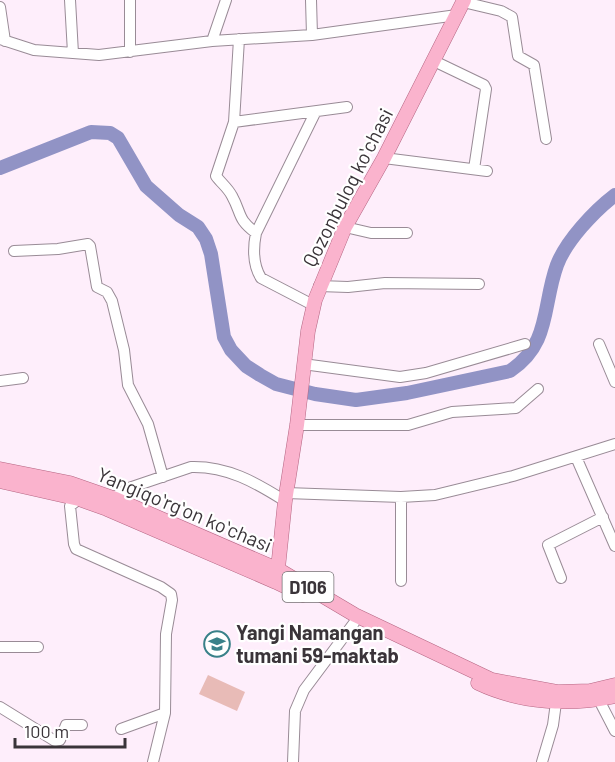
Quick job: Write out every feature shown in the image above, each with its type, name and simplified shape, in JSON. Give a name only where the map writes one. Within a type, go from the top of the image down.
[{"type":"main road","name":"Qozonbuloq koʻchasi","points":[[278,576],[285,497],[313,304],[345,227],[384,158],[463,1]]},
{"type":"main road","name":"Yangiqoʻrgʻon koʻchasi","points":[[0,469],[70,483],[113,498],[492,680],[557,697],[615,685]]},
{"type":"main road","name":"Yangiqoʻrgʻon koʻchasi","points":[[0,481],[79,499],[278,576],[354,624],[490,689],[519,698],[557,697],[599,700],[615,696]]},
{"type":"street","points":[[70,0],[73,53]]},
{"type":"street","points":[[130,0],[130,52]]},
{"type":"street","points":[[212,41],[226,0]]},
{"type":"street","points":[[311,0],[312,34]]},
{"type":"street","points":[[463,1],[501,11],[512,17],[518,57],[534,65],[546,139]]},
{"type":"street","points":[[0,7],[2,40],[34,50],[99,56],[212,41],[312,34],[457,15]]},
{"type":"street","points":[[239,39],[234,122],[216,177],[232,197],[246,226],[256,233]]},
{"type":"street","points":[[434,61],[484,85],[486,89],[474,169]]},
{"type":"street","points":[[234,122],[347,107]]},
{"type":"street","points":[[313,304],[261,278],[255,262],[256,233],[315,113]]},
{"type":"street","points":[[384,158],[487,171]]},
{"type":"street","points":[[345,227],[370,233],[407,233]]},
{"type":"street","points":[[14,252],[58,249],[86,244],[90,246],[97,287],[107,292],[112,301],[124,350],[128,385],[148,424],[164,477]]},
{"type":"street","points":[[319,286],[348,287],[385,283],[479,284]]},
{"type":"street","points":[[303,364],[400,377],[426,373],[525,344]]},
{"type":"street","points":[[599,344],[615,382]]},
{"type":"street","points":[[0,381],[23,378]]},
{"type":"street","points":[[297,425],[408,425],[452,412],[516,408],[538,389]]},
{"type":"street","points":[[113,498],[129,488],[191,467],[219,469],[285,497],[435,495],[513,476],[615,444]]},
{"type":"street","points":[[576,457],[615,546]]},
{"type":"street","points":[[401,497],[401,581]]},
{"type":"street","points":[[79,499],[70,506],[76,549],[161,587],[171,594],[166,634],[165,713],[153,762]]},
{"type":"street","points":[[561,578],[548,545],[603,517]]},
{"type":"street","points":[[293,762],[295,711],[299,700],[319,667],[354,624]]},
{"type":"street","points":[[0,647],[38,647]]},
{"type":"street","points":[[542,762],[553,725],[557,697]]},
{"type":"street","points":[[599,700],[615,730]]},
{"type":"street","points":[[0,707],[55,741],[60,740],[65,726],[82,725]]},
{"type":"street","points":[[121,729],[165,713]]},
{"type":"shaded area","points":[[208,675],[245,692],[237,711],[199,694]]},
{"type":"waterway","points":[[0,168],[91,132],[110,133],[118,138],[146,186],[179,215],[198,227],[206,239],[211,254],[224,337],[231,350],[246,366],[276,384],[315,394],[356,400],[407,393],[510,371],[533,349],[539,336],[552,280],[561,256],[590,218],[615,195]]},
{"type":"place","name":"Yangi Namangan tumani 59-maktab","points":[[217,644]]}]
